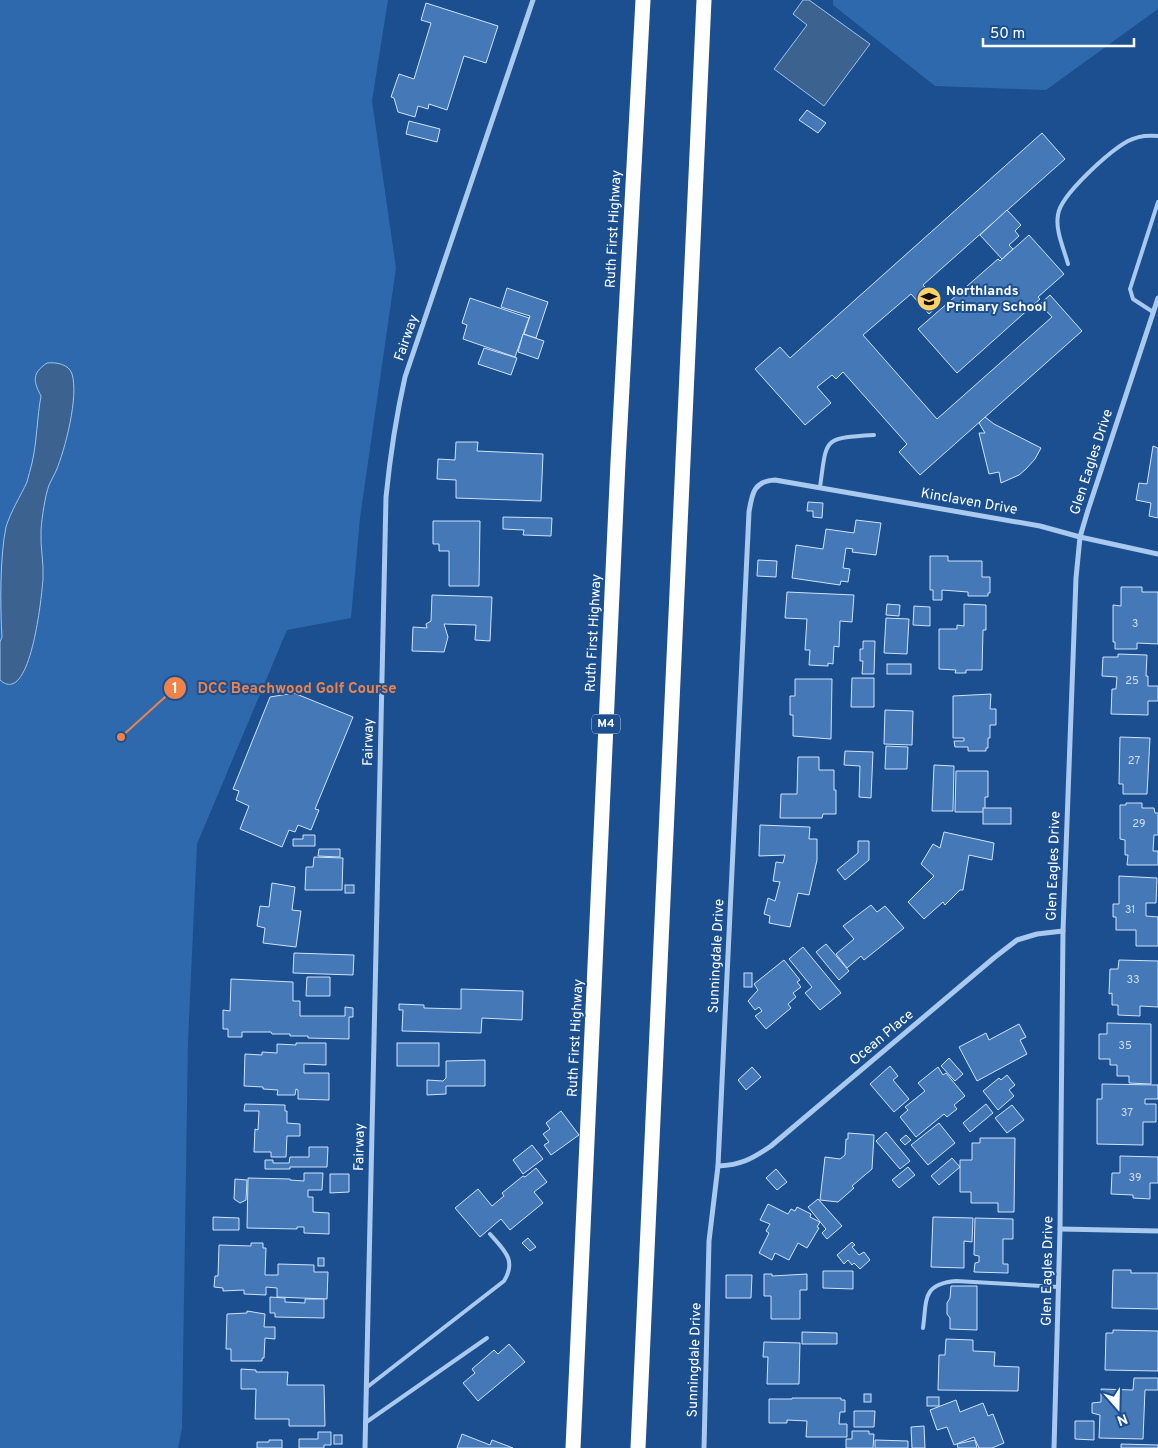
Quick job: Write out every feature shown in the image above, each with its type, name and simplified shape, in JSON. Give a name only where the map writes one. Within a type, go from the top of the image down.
[{"type":"highway","name":"Ruth First Highway","points":[[574,1448],[617,482],[643,0]]},
{"type":"highway","points":[[638,1448],[704,0]]},
{"type":"street","name":"Fairway","points":[[365,1448],[386,498],[390,460],[396,415],[405,377],[533,0]]},
{"type":"street","name":"Glen Eagles Drive","points":[[1054,1448],[1059,1288],[1063,931],[1074,605],[1080,537],[1158,298]]},
{"type":"street","name":"Sunningdale Drive","points":[[704,1448],[709,1241],[718,1166],[749,512],[752,495],[758,485],[765,480],[775,480]]},
{"type":"street","name":"Kinclaven Drive","points":[[775,480],[1040,526],[1158,554]]},
{"type":"street","name":"Ocean Place","points":[[718,1166],[736,1165],[754,1158],[771,1146],[1017,940],[1037,934],[1063,931]]},
{"type":"street","points":[[1060,1229],[1158,1231]]},
{"type":"lane","points":[[1068,264],[1058,224],[1058,214],[1061,206],[1088,173],[1117,149],[1130,140],[1148,135],[1158,136]]},
{"type":"lane","points":[[1153,312],[1133,299],[1130,289],[1158,202]]},
{"type":"lane","points":[[820,487],[824,454],[832,441],[845,437],[874,435]]},
{"type":"lane","points":[[366,1389],[504,1281],[510,1272],[510,1262],[505,1252],[490,1234]]},
{"type":"lane","points":[[923,1328],[927,1298],[930,1291],[935,1285],[944,1282],[956,1281],[1059,1288]]},
{"type":"lane","points":[[365,1424],[487,1338]]},
{"type":"shaded area","points":[[0,0],[388,0],[372,101],[396,268],[360,518],[351,618],[287,630],[197,844],[188,1041],[182,1428],[178,1448],[0,1448]]},
{"type":"shaded area","points":[[803,0],[809,0],[870,44],[824,106],[774,69],[807,25],[793,14]]},
{"type":"shaded area","points":[[833,0],[1158,0],[1158,9],[1046,90],[935,86],[833,5]]},
{"type":"shaded area","points":[[47,363],[62,364],[68,368],[72,374],[74,395],[70,423],[56,471],[46,495],[41,525],[43,579],[33,645],[20,678],[11,684],[0,680],[0,642],[2,637],[1,581],[4,539],[8,521],[27,482],[32,463],[41,396],[36,386],[35,378],[39,370]]},
{"type":"building","points":[[426,3],[498,26],[486,63],[464,56],[447,110],[429,104],[428,109],[418,106],[415,117],[398,112],[394,98],[391,97],[399,74],[414,79],[431,23],[421,20]]},
{"type":"building","points":[[807,110],[826,123],[818,133],[799,120]]},
{"type":"building","points":[[409,121],[440,129],[437,142],[406,134]]},
{"type":"building","points":[[1042,133],[1065,159],[923,285],[940,304],[929,314],[911,294],[863,335],[937,419],[1052,317],[1040,304],[1050,295],[1082,331],[920,475],[899,452],[907,444],[843,372],[836,379],[832,375],[817,387],[831,403],[805,425],[755,369],[780,347],[790,358]]},
{"type":"building","name":"Northlands Primary School","points":[[1007,210],[1021,225],[1015,231],[1019,236],[1009,245],[1013,249],[1002,259],[980,235]]},
{"type":"building","points":[[1029,235],[1064,274],[1038,297],[1040,299],[957,373],[918,329],[998,259],[1000,261]]},
{"type":"building","points":[[507,288],[548,302],[536,338],[524,334],[530,316],[501,307]]},
{"type":"building","points":[[470,298],[529,318],[515,357],[463,339],[467,325],[462,323]]},
{"type":"building","points":[[523,334],[544,341],[538,359],[518,352]]},
{"type":"building","points":[[484,348],[517,358],[511,375],[478,364]]},
{"type":"building","points":[[985,417],[994,424],[1041,448],[1035,459],[1026,469],[1019,475],[1001,483],[999,472],[989,474],[979,433],[985,433],[979,423]]},
{"type":"building","points":[[456,442],[478,442],[477,451],[543,454],[541,501],[456,498],[456,480],[437,479],[438,459],[455,460]]},
{"type":"building","points":[[1153,446],[1158,448],[1158,518],[1149,516],[1151,503],[1136,500],[1139,483],[1147,484]]},
{"type":"building","points":[[808,502],[823,503],[822,518],[813,517],[813,511],[807,511]]},
{"type":"building","points":[[503,517],[552,518],[551,536],[523,535],[524,530],[503,529]]},
{"type":"building","points":[[856,520],[881,523],[876,555],[852,552],[853,549],[846,548],[843,568],[850,569],[848,582],[841,581],[840,585],[792,578],[796,545],[823,549],[826,529],[854,533]]},
{"type":"building","points":[[433,521],[480,521],[479,586],[449,586],[449,551],[439,551],[439,544],[433,544]]},
{"type":"building","points":[[930,556],[948,556],[948,561],[982,561],[982,577],[990,577],[990,593],[988,593],[988,596],[968,596],[968,592],[942,590],[942,600],[933,600],[933,590],[930,590]]},
{"type":"building","points":[[758,560],[777,561],[776,577],[757,576]]},
{"type":"building","points":[[1121,587],[1142,587],[1142,592],[1158,592],[1158,644],[1137,643],[1137,649],[1115,649],[1115,642],[1113,642],[1113,605],[1121,606]]},
{"type":"building","points":[[787,592],[854,595],[852,622],[840,621],[839,647],[834,646],[833,664],[828,663],[828,666],[809,665],[810,650],[805,650],[807,619],[785,618]]},
{"type":"building","points":[[432,595],[492,597],[490,641],[475,640],[476,625],[444,624],[448,637],[444,652],[412,651],[413,627],[427,628],[426,624],[431,621]]},
{"type":"building","points":[[887,604],[900,605],[899,616],[886,615]]},
{"type":"building","points":[[964,604],[986,605],[986,630],[983,630],[982,670],[966,670],[966,673],[955,673],[956,670],[939,669],[939,629],[957,629],[957,625],[964,626]]},
{"type":"building","points":[[914,606],[930,607],[930,626],[913,625]]},
{"type":"building","points":[[886,618],[909,619],[907,654],[884,653]]},
{"type":"building","points":[[863,641],[875,641],[874,674],[862,674],[863,661],[860,661],[860,649],[863,649]]},
{"type":"building","points":[[1118,654],[1147,655],[1146,676],[1148,676],[1148,686],[1158,686],[1158,701],[1148,701],[1148,715],[1111,714],[1112,689],[1116,689],[1117,677],[1102,676],[1103,657],[1118,657]]},
{"type":"building","points":[[887,664],[911,664],[911,674],[887,674]]},
{"type":"building","points":[[852,678],[874,678],[874,707],[851,707]]},
{"type":"building","points":[[795,679],[832,679],[831,739],[793,736],[793,715],[790,715],[790,696],[795,696]]},
{"type":"building","points":[[294,693],[353,717],[315,809],[319,810],[311,830],[298,825],[295,832],[289,830],[282,847],[240,829],[249,806],[236,800],[239,791],[233,789],[270,697]]},
{"type":"building","points":[[991,694],[990,709],[996,709],[996,725],[990,725],[990,738],[988,738],[988,748],[986,748],[986,751],[968,751],[968,747],[955,747],[954,741],[964,741],[964,738],[953,738],[953,696]]},
{"type":"building","points":[[885,710],[913,711],[912,745],[884,744]]},
{"type":"building","points":[[1120,737],[1150,738],[1147,794],[1123,794],[1123,784],[1119,784]]},
{"type":"building","points":[[886,746],[908,747],[907,769],[885,769]]},
{"type":"building","points":[[845,751],[873,752],[871,798],[859,797],[860,766],[844,765]]},
{"type":"building","points":[[798,757],[819,757],[819,770],[834,770],[836,814],[823,814],[822,818],[780,818],[781,794],[797,794]]},
{"type":"building","points":[[934,765],[954,766],[953,811],[932,811]]},
{"type":"building","points":[[956,771],[988,771],[988,797],[985,797],[985,812],[955,812]]},
{"type":"building","points":[[1126,803],[1142,803],[1142,808],[1154,808],[1155,813],[1158,813],[1158,835],[1154,835],[1153,851],[1158,851],[1158,865],[1127,865],[1128,855],[1125,855],[1125,840],[1120,839],[1120,805],[1126,805]]},
{"type":"building","points":[[983,808],[1011,808],[1011,824],[983,824]]},
{"type":"building","points":[[760,825],[810,827],[809,839],[817,839],[817,860],[809,895],[798,893],[790,927],[769,923],[770,916],[764,914],[768,898],[775,901],[780,882],[773,881],[776,862],[783,863],[785,855],[759,856]]},
{"type":"building","points":[[944,832],[994,843],[992,860],[969,855],[963,890],[960,890],[945,905],[943,902],[924,919],[908,902],[934,876],[921,864],[933,844],[940,848]]},
{"type":"building","points":[[303,835],[315,835],[315,846],[293,846],[293,839],[303,839]]},
{"type":"building","points":[[858,841],[869,841],[869,860],[845,880],[837,870],[858,853]]},
{"type":"building","points":[[319,849],[340,849],[340,857],[318,856]]},
{"type":"building","points":[[314,857],[343,858],[342,890],[305,890],[306,867],[313,867]]},
{"type":"building","points":[[1119,876],[1157,878],[1156,903],[1146,903],[1146,916],[1158,917],[1158,946],[1136,946],[1136,930],[1116,930],[1113,904],[1119,904]]},
{"type":"building","points":[[272,883],[295,887],[292,910],[301,911],[296,947],[263,943],[265,928],[257,926],[260,906],[269,907]]},
{"type":"building","points":[[345,885],[354,885],[354,893],[345,893]]},
{"type":"building","points":[[871,905],[877,912],[885,906],[904,928],[864,960],[861,956],[847,968],[836,954],[854,939],[843,926]]},
{"type":"building","points":[[826,944],[849,971],[839,980],[816,952]]},
{"type":"building","points":[[803,947],[841,993],[820,1010],[805,993],[812,987],[789,959]]},
{"type":"building","points":[[294,953],[354,955],[353,975],[293,973]]},
{"type":"building","points":[[784,960],[800,980],[797,982],[801,987],[793,993],[796,997],[788,1004],[791,1008],[766,1029],[755,1016],[762,1011],[759,1007],[755,1010],[748,1001],[758,990],[754,984]]},
{"type":"building","points":[[1119,960],[1158,961],[1158,1007],[1140,1006],[1140,1016],[1118,1015],[1118,1005],[1112,1005],[1112,993],[1109,994],[1110,969],[1118,969]]},
{"type":"building","points":[[744,973],[752,973],[752,987],[744,987]]},
{"type":"building","points":[[307,977],[330,977],[330,996],[306,996]]},
{"type":"building","points":[[231,979],[293,982],[293,1001],[300,1001],[300,1016],[345,1016],[345,1007],[353,1008],[353,1017],[349,1017],[349,1039],[308,1038],[308,1036],[290,1036],[290,1034],[272,1034],[271,1032],[242,1032],[242,1037],[228,1037],[228,1029],[223,1029],[223,1010],[230,1011]]},
{"type":"building","points":[[461,989],[523,991],[522,1020],[482,1018],[481,1033],[402,1031],[403,1010],[399,1010],[399,1004],[424,1005],[424,1008],[461,1009]]},
{"type":"building","points":[[1107,1023],[1151,1024],[1151,1084],[1129,1083],[1129,1076],[1117,1076],[1117,1065],[1110,1065],[1110,1059],[1099,1059],[1099,1034],[1107,1034]]},
{"type":"building","points":[[1019,1024],[1026,1037],[1020,1040],[1027,1054],[977,1081],[959,1047],[986,1033],[989,1040]]},
{"type":"building","points":[[296,1043],[326,1043],[326,1065],[304,1064],[304,1073],[329,1073],[329,1100],[298,1099],[298,1090],[296,1089],[295,1095],[277,1095],[278,1090],[244,1086],[245,1054],[262,1055],[262,1052],[277,1053],[277,1044],[296,1045]]},
{"type":"building","points":[[397,1043],[439,1043],[439,1066],[397,1066]]},
{"type":"building","points":[[949,1058],[963,1074],[955,1081],[941,1066]]},
{"type":"building","points":[[485,1060],[485,1086],[446,1086],[446,1094],[427,1095],[427,1080],[443,1081],[446,1078],[446,1061]]},
{"type":"building","points":[[890,1066],[898,1076],[893,1080],[909,1099],[894,1112],[870,1084]]},
{"type":"building","points":[[752,1067],[761,1077],[746,1090],[738,1080]]},
{"type":"building","points":[[938,1067],[943,1075],[946,1073],[965,1096],[954,1105],[957,1109],[947,1117],[944,1114],[916,1137],[900,1117],[908,1110],[905,1107],[925,1091],[918,1083]]},
{"type":"building","points":[[1007,1075],[1015,1085],[1009,1090],[1014,1096],[998,1110],[983,1091],[999,1078],[1001,1080]]},
{"type":"building","points":[[1102,1084],[1158,1085],[1158,1099],[1145,1099],[1145,1104],[1156,1104],[1156,1122],[1143,1122],[1143,1145],[1097,1144],[1097,1099],[1102,1099]]},
{"type":"building","points":[[245,1104],[285,1105],[287,1123],[300,1124],[300,1136],[287,1136],[286,1157],[271,1157],[271,1152],[254,1152],[255,1129],[258,1130],[259,1111],[244,1111]]},
{"type":"building","points":[[986,1104],[993,1113],[970,1132],[963,1123]]},
{"type":"building","points":[[1012,1105],[1024,1120],[1007,1133],[995,1118]]},
{"type":"building","points":[[561,1111],[579,1135],[551,1155],[544,1145],[549,1142],[543,1134],[550,1129],[546,1123]]},
{"type":"building","points":[[939,1123],[955,1143],[928,1165],[911,1145]]},
{"type":"building","points":[[886,1132],[910,1161],[900,1169],[876,1141]]},
{"type":"building","points":[[848,1133],[874,1135],[872,1169],[852,1186],[854,1188],[838,1202],[820,1200],[825,1157],[840,1159],[845,1155]]},
{"type":"building","points":[[906,1135],[911,1140],[905,1145],[900,1140]]},
{"type":"building","points":[[980,1138],[1015,1138],[1014,1212],[998,1212],[998,1203],[971,1203],[971,1192],[960,1192],[960,1160],[972,1160],[972,1143],[980,1143]]},
{"type":"building","points":[[532,1145],[543,1159],[523,1174],[513,1160]]},
{"type":"building","points":[[309,1147],[328,1147],[327,1167],[265,1169],[265,1160],[273,1160],[273,1163],[289,1163],[290,1157],[309,1157]]},
{"type":"building","points":[[1120,1156],[1158,1157],[1158,1183],[1150,1183],[1150,1199],[1133,1198],[1133,1195],[1111,1194],[1112,1173],[1120,1173]]},
{"type":"building","points":[[952,1158],[960,1167],[939,1185],[931,1176]]},
{"type":"building","points":[[908,1167],[915,1175],[899,1188],[892,1180]]},
{"type":"building","points":[[536,1168],[547,1182],[534,1192],[543,1203],[510,1230],[501,1219],[480,1237],[455,1208],[478,1189],[492,1206],[504,1196],[502,1193]]},
{"type":"building","points":[[776,1169],[787,1182],[777,1190],[766,1178]]},
{"type":"building","points":[[304,1173],[323,1173],[322,1190],[308,1190],[308,1197],[313,1197],[313,1212],[329,1213],[329,1234],[304,1233],[304,1227],[297,1227],[297,1229],[247,1228],[248,1178],[304,1181]]},
{"type":"building","points":[[330,1174],[349,1174],[349,1192],[330,1193]]},
{"type":"building","points":[[235,1179],[247,1180],[246,1200],[240,1203],[234,1199]]},
{"type":"building","points":[[818,1199],[842,1226],[827,1239],[822,1233],[826,1229],[808,1207]]},
{"type":"building","points":[[768,1204],[788,1214],[791,1209],[795,1211],[797,1207],[811,1214],[810,1217],[820,1222],[817,1227],[819,1228],[807,1248],[798,1243],[789,1260],[775,1253],[772,1260],[759,1253],[769,1233],[766,1231],[770,1224],[760,1220]]},
{"type":"building","points":[[213,1217],[239,1218],[239,1230],[213,1230]]},
{"type":"building","points":[[933,1217],[973,1218],[972,1242],[964,1241],[964,1268],[931,1267]]},
{"type":"building","points":[[975,1218],[1013,1219],[1013,1239],[1003,1239],[1003,1264],[1008,1264],[1008,1273],[974,1272],[975,1263],[979,1262],[979,1256],[974,1255]]},
{"type":"building","points":[[528,1238],[536,1247],[530,1251],[522,1243]]},
{"type":"building","points":[[852,1242],[855,1245],[852,1247],[859,1255],[864,1252],[870,1260],[860,1269],[854,1263],[852,1265],[848,1260],[844,1264],[837,1255]]},
{"type":"building","points":[[251,1243],[263,1243],[263,1248],[266,1248],[265,1275],[278,1275],[278,1264],[314,1265],[314,1272],[328,1272],[327,1299],[277,1297],[277,1288],[266,1287],[266,1295],[244,1294],[244,1290],[223,1291],[223,1288],[214,1287],[215,1276],[218,1276],[219,1245],[251,1246]]},
{"type":"building","points":[[318,1258],[324,1258],[324,1266],[318,1266]]},
{"type":"building","points":[[1113,1270],[1131,1270],[1131,1273],[1158,1273],[1158,1309],[1112,1308]]},
{"type":"building","points":[[823,1271],[853,1271],[853,1289],[823,1288]]},
{"type":"building","points":[[764,1274],[772,1274],[772,1276],[807,1274],[807,1290],[800,1290],[800,1319],[771,1319],[771,1296],[764,1296]]},
{"type":"building","points":[[726,1275],[752,1275],[751,1298],[726,1298]]},
{"type":"building","points":[[951,1286],[977,1286],[977,1330],[950,1329],[947,1303],[950,1298]]},
{"type":"building","points":[[270,1297],[285,1298],[285,1302],[305,1303],[305,1299],[324,1299],[324,1318],[275,1317],[275,1313],[270,1313]]},
{"type":"building","points":[[247,1311],[265,1314],[264,1327],[275,1327],[275,1339],[265,1338],[264,1358],[262,1358],[262,1361],[231,1361],[231,1349],[226,1349],[227,1314],[247,1313]]},
{"type":"building","points":[[1113,1330],[1158,1331],[1158,1371],[1105,1370],[1106,1333],[1113,1333]]},
{"type":"building","points":[[802,1332],[837,1333],[837,1344],[802,1344]]},
{"type":"building","points":[[946,1339],[973,1340],[973,1351],[995,1352],[994,1366],[1019,1367],[1018,1391],[938,1390],[939,1355],[945,1355]]},
{"type":"building","points":[[764,1342],[800,1343],[799,1384],[767,1384],[768,1357],[763,1357]]},
{"type":"building","points":[[509,1344],[525,1362],[478,1401],[463,1383],[475,1373],[472,1369],[494,1350],[498,1354]]},
{"type":"building","points":[[241,1369],[256,1370],[256,1372],[288,1372],[287,1385],[324,1385],[325,1426],[289,1426],[289,1419],[255,1419],[256,1389],[241,1389]]},
{"type":"building","points":[[1134,1378],[1158,1378],[1158,1390],[1145,1390],[1143,1439],[1099,1438],[1100,1415],[1092,1413],[1092,1403],[1101,1402],[1101,1389],[1133,1390]]},
{"type":"building","points":[[864,1394],[871,1394],[871,1402],[864,1402]]},
{"type":"building","points":[[927,1397],[939,1397],[939,1406],[927,1406]]},
{"type":"building","points":[[841,1398],[841,1400],[845,1400],[845,1412],[840,1412],[839,1424],[847,1424],[847,1437],[806,1437],[807,1421],[787,1420],[787,1423],[769,1423],[769,1399]]},
{"type":"building","points":[[956,1400],[960,1412],[983,1403],[988,1416],[993,1414],[1004,1443],[992,1448],[979,1448],[974,1437],[954,1445],[947,1427],[937,1430],[930,1410]]},
{"type":"building","points":[[854,1411],[875,1411],[874,1427],[854,1427]]},
{"type":"building","points":[[1075,1421],[1094,1421],[1094,1440],[1075,1439]]},
{"type":"building","points":[[924,1426],[925,1448],[912,1448],[911,1427]]},
{"type":"building","points":[[852,1431],[869,1431],[869,1434],[874,1434],[873,1448],[846,1448],[846,1439],[852,1439]]},
{"type":"building","points":[[318,1432],[331,1432],[331,1445],[324,1445],[324,1448],[299,1448],[299,1439],[318,1439]]},
{"type":"building","points":[[462,1434],[490,1445],[492,1440],[513,1448],[457,1448]]},
{"type":"building","points":[[334,1435],[342,1435],[342,1444],[334,1444]]},
{"type":"building","points":[[269,1440],[282,1440],[282,1448],[257,1448],[257,1442],[269,1442]]},
{"type":"building","points":[[875,1440],[908,1441],[908,1448],[875,1448]]},
{"type":"building","points":[[975,1440],[977,1448],[958,1448],[957,1444]]},
{"type":"building","points":[[1121,1444],[1158,1445],[1158,1448],[1121,1448]]},
{"type":"place","name":"Northlands Primary School","points":[[929,299]]},
{"type":"place","name":"DCC Beachwood Golf Course","points":[[121,737]]}]
